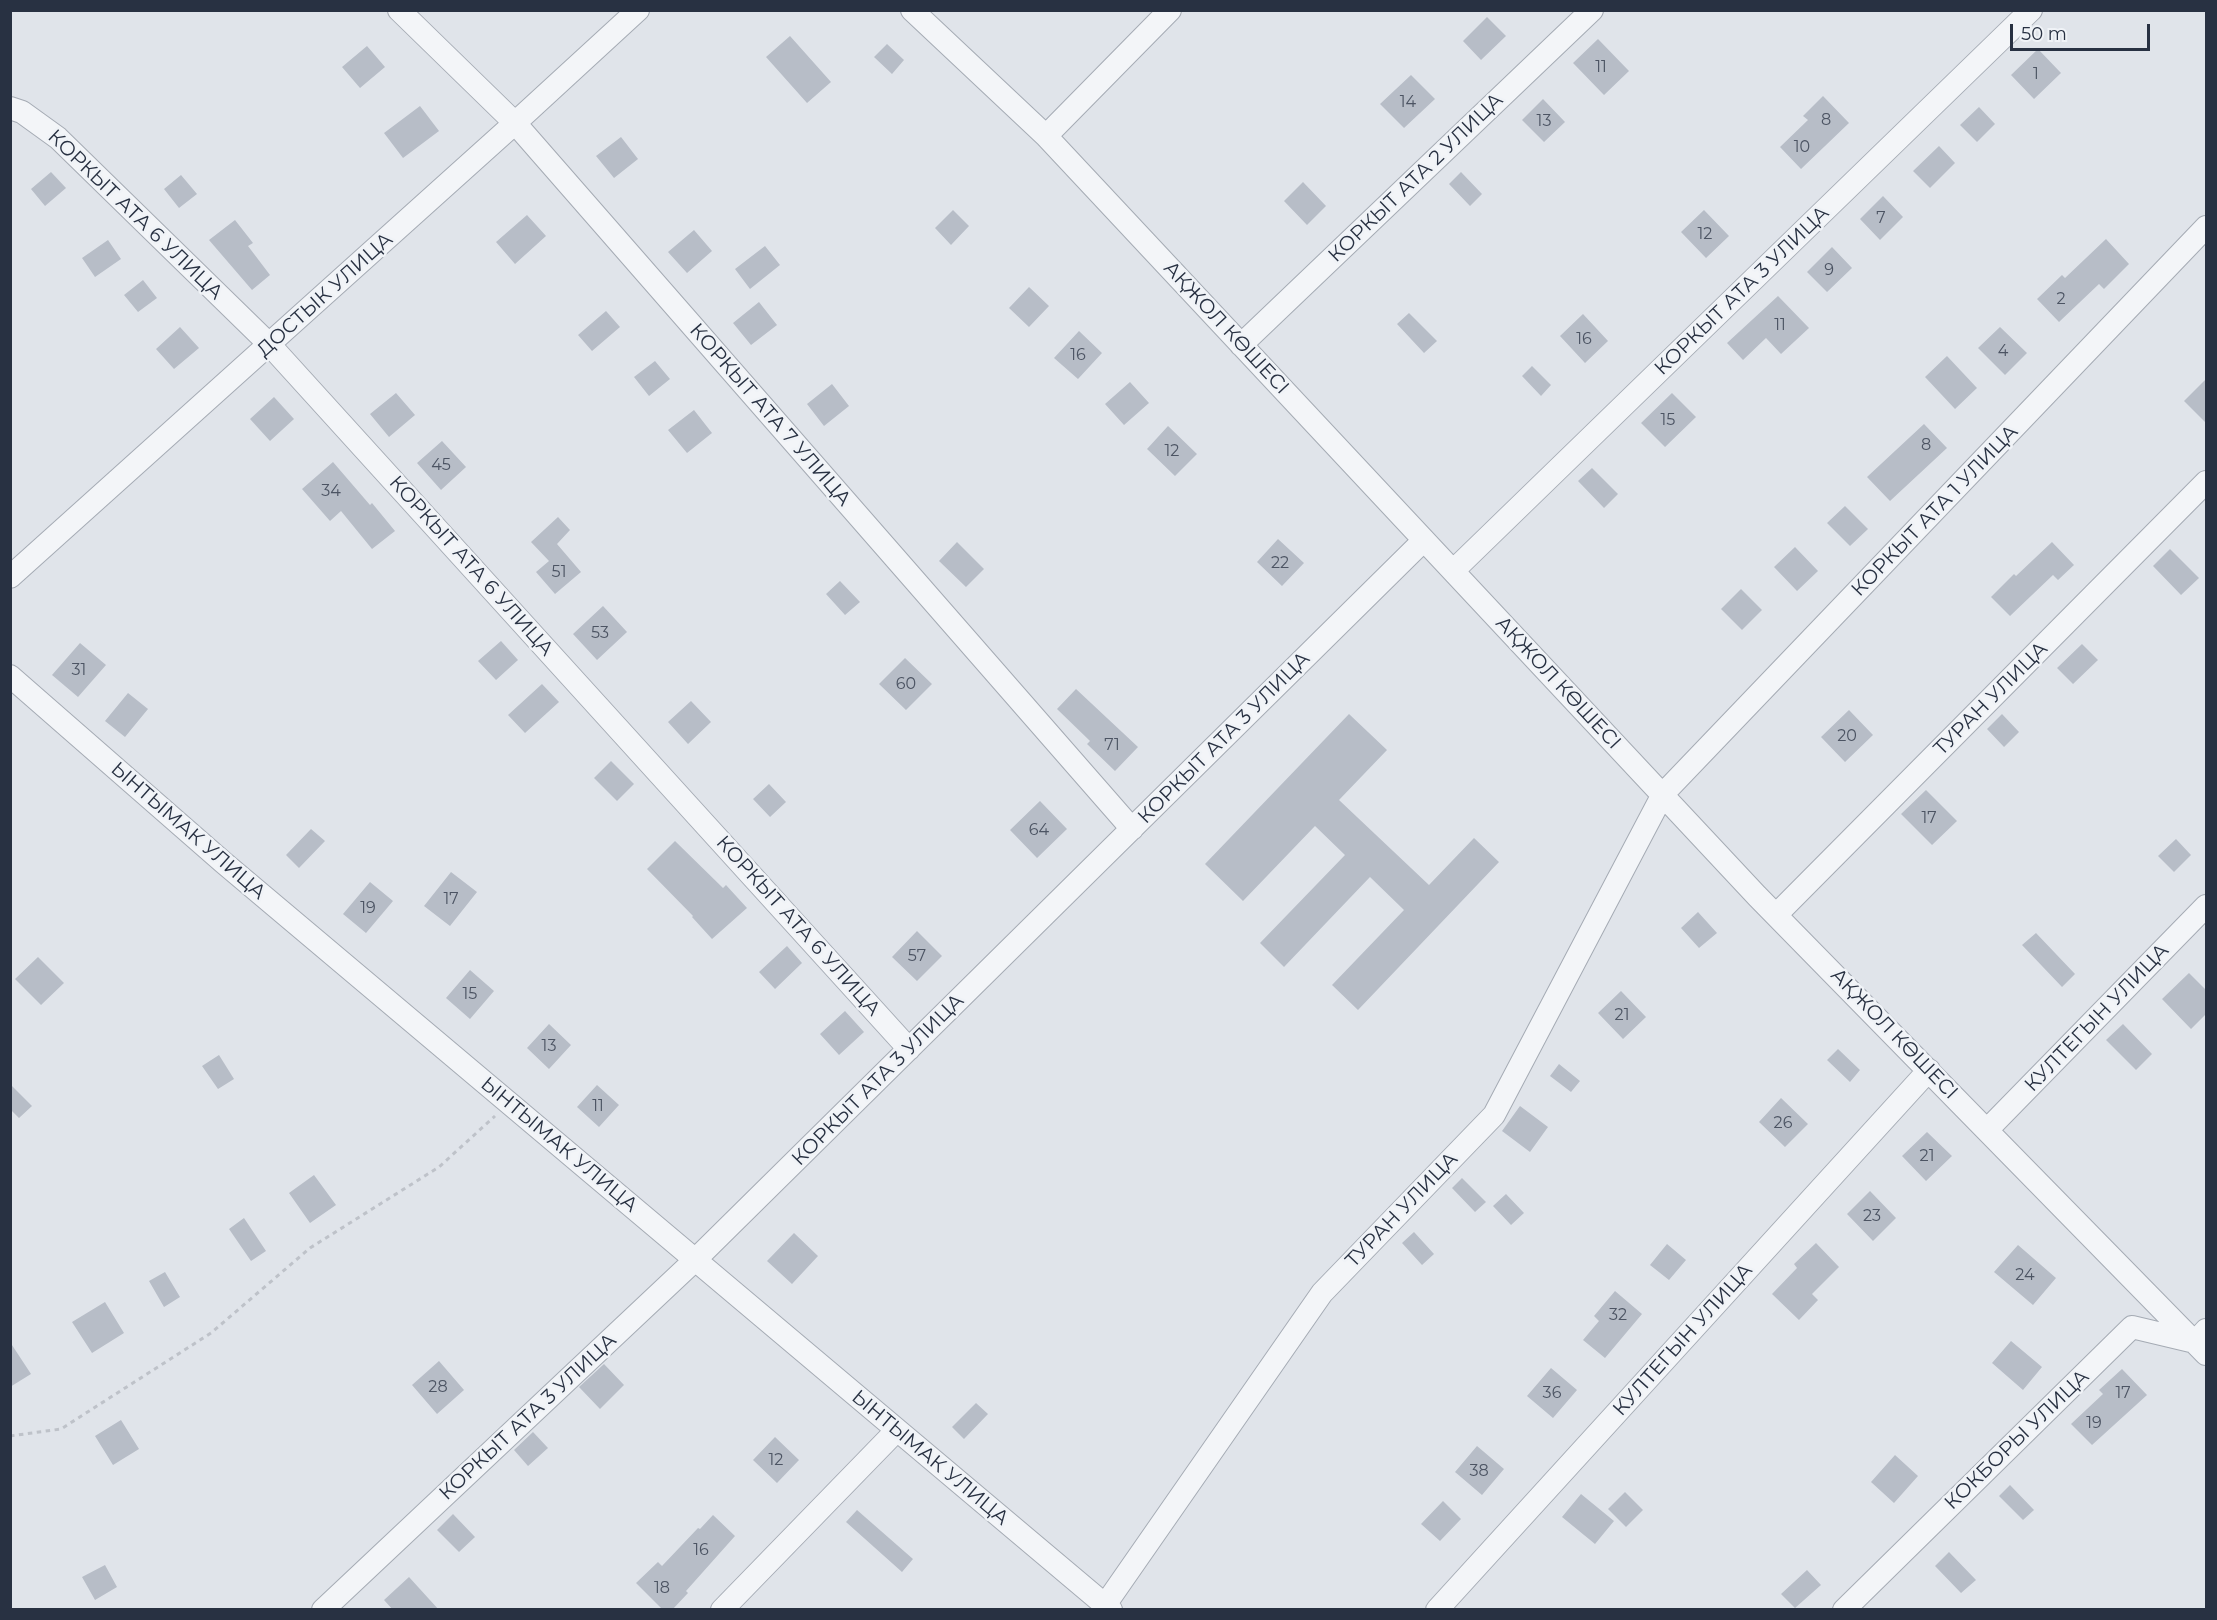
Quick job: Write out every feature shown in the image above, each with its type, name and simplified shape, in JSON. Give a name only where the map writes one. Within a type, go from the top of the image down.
[{"type":"street","name":"КОРКЫТ АТА 7 УЛИЦА","points":[[399,10],[515,123],[1132,829]]},
{"type":"street","name":"ДОСТЫК УЛИЦА","points":[[11,576],[638,10]]},
{"type":"street","name":"АҚЖОЛ КӨШЕСІ","points":[[912,10],[1046,136],[1776,915],[1987,1130],[2203,1342]]},
{"type":"street","points":[[1046,136],[1170,10]]},
{"type":"street","name":"КОРКЫТ АТА 2 УЛИЦА","points":[[1241,345],[1592,10]]},
{"type":"street","name":"КОРКЫТ АТА 3 УЛИЦА","points":[[1453,570],[2031,10]]},
{"type":"street","name":"КОРКЫТ АТА 6 УЛИЦА","points":[[10,108],[22,112],[58,138],[269,344],[909,1049]]},
{"type":"street","name":"КОРКЫТ АТА 1 УЛИЦА","points":[[1662,794],[2206,227]]},
{"type":"street","name":"ТУРАН УЛИЦА","points":[[1776,915],[2206,482]]},
{"type":"street","name":"КОРКЫТ АТА 3 УЛИЦА","points":[[323,1610],[695,1260],[1424,540]]},
{"type":"street","name":"ЫНТЫМАК УЛИЦА","points":[[10,676],[224,863],[1108,1607]]},
{"type":"street","name":"ТУРАН УЛИЦА","points":[[1108,1607],[1322,1293],[1494,1115],[1662,794]]},
{"type":"street","name":"КУЛТЕГЫН УЛИЦА","points":[[1987,1130],[2206,906]]},
{"type":"street","name":"КУЛТЕГЫН УЛИЦА","points":[[1437,1610],[1929,1070]]},
{"type":"street","name":"КОКБОРЫ УЛИЦА","points":[[1844,1610],[2132,1327],[2203,1342]]},
{"type":"street","points":[[722,1610],[897,1430]]},
{"type":"path","points":[[10,1436],[61,1429],[210,1334],[310,1248],[439,1167],[509,1103]]},
{"type":"building","points":[[1487,17],[1506,36],[1481,60],[1463,41]]},
{"type":"building","points":[[790,36],[831,82],[807,103],[766,57]]},
{"type":"building","points":[[1598,39],[1629,71],[1604,95],[1573,63]]},
{"type":"building","points":[[887,44],[904,60],[892,74],[874,57]]},
{"type":"building","points":[[367,46],[385,67],[360,88],[342,67]]},
{"type":"building","points":[[2038,49],[2061,73],[2034,99],[2011,75]]},
{"type":"building","points":[[1411,75],[1435,99],[1404,128],[1380,104]]},
{"type":"building","points":[[1823,96],[1849,123],[1801,169],[1780,147],[1808,120],[1803,116]]},
{"type":"building","points":[[1543,99],[1565,122],[1544,142],[1522,120]]},
{"type":"building","points":[[420,106],[439,131],[403,158],[384,133]]},
{"type":"building","points":[[1979,107],[1995,124],[1977,142],[1960,125]]},
{"type":"building","points":[[621,137],[638,159],[614,178],[596,156]]},
{"type":"building","points":[[1939,146],[1955,163],[1930,188],[1913,171]]},
{"type":"building","points":[[51,172],[66,188],[45,206],[31,189]]},
{"type":"building","points":[[1461,172],[1482,194],[1470,206],[1449,184]]},
{"type":"building","points":[[181,175],[197,194],[179,208],[164,189]]},
{"type":"building","points":[[1303,182],[1326,206],[1307,225],[1284,201]]},
{"type":"building","points":[[1883,196],[1903,217],[1880,240],[1860,219]]},
{"type":"building","points":[[953,210],[969,226],[951,245],[935,228]]},
{"type":"building","points":[[1704,210],[1729,236],[1706,258],[1681,232]]},
{"type":"building","points":[[527,215],[546,236],[515,264],[496,242]]},
{"type":"building","points":[[235,220],[253,243],[248,246],[270,275],[252,290],[209,240]]},
{"type":"building","points":[[694,230],[712,251],[687,273],[668,252]]},
{"type":"building","points":[[2106,239],[2129,264],[2104,289],[2099,284],[2059,322],[2037,299],[2062,275],[2065,278]]},
{"type":"building","points":[[108,240],[121,259],[95,277],[82,258]]},
{"type":"building","points":[[765,246],[780,265],[750,289],[735,269]]},
{"type":"building","points":[[1832,247],[1852,268],[1827,292],[1807,272]]},
{"type":"building","points":[[143,280],[157,298],[138,312],[124,295]]},
{"type":"building","points":[[1029,287],[1049,306],[1029,327],[1009,308]]},
{"type":"building","points":[[1778,296],[1809,328],[1781,354],[1766,338],[1743,360],[1727,343]]},
{"type":"building","points":[[759,302],[777,325],[751,345],[733,323]]},
{"type":"building","points":[[606,311],[620,327],[592,351],[578,335]]},
{"type":"building","points":[[1409,313],[1437,341],[1424,353],[1397,324]]},
{"type":"building","points":[[1583,314],[1608,341],[1585,363],[1560,336]]},
{"type":"building","points":[[180,327],[199,348],[174,369],[156,349]]},
{"type":"building","points":[[2000,327],[2027,353],[2005,375],[1978,348]]},
{"type":"building","points":[[1079,331],[1102,353],[1078,379],[1054,358]]},
{"type":"building","points":[[1947,356],[1977,388],[1955,409],[1925,377]]},
{"type":"building","points":[[655,361],[670,379],[649,396],[634,377]]},
{"type":"building","points":[[1532,366],[1551,385],[1541,396],[1522,376]]},
{"type":"building","points":[[2206,379],[2206,423],[2184,401]]},
{"type":"building","points":[[1130,382],[1149,403],[1124,425],[1105,404]]},
{"type":"building","points":[[832,384],[849,406],[824,426],[807,404]]},
{"type":"building","points":[[396,393],[415,415],[389,437],[370,414]]},
{"type":"building","points":[[1672,393],[1696,417],[1665,447],[1641,423]]},
{"type":"building","points":[[274,397],[294,419],[270,441],[250,419]]},
{"type":"building","points":[[694,410],[712,433],[687,453],[668,430]]},
{"type":"building","points":[[1924,424],[1947,448],[1890,501],[1867,477]]},
{"type":"building","points":[[1168,426],[1197,454],[1175,476],[1147,449]]},
{"type":"building","points":[[442,441],[466,467],[441,490],[417,463]]},
{"type":"building","points":[[333,462],[395,531],[372,549],[341,511],[330,521],[302,489]]},
{"type":"building","points":[[1592,468],[1618,494],[1604,508],[1578,481]]},
{"type":"building","points":[[1845,506],[1868,529],[1850,546],[1827,523]]},
{"type":"building","points":[[558,517],[570,530],[557,544],[581,572],[555,594],[536,572],[549,561],[531,542]]},
{"type":"building","points":[[1278,539],[1304,563],[1282,586],[1257,562]]},
{"type":"building","points":[[957,542],[984,569],[966,587],[939,561]]},
{"type":"building","points":[[2052,542],[2074,565],[2058,580],[2053,575],[2010,616],[1991,597]]},
{"type":"building","points":[[1795,547],[1818,571],[1797,591],[1774,567]]},
{"type":"building","points":[[2170,549],[2199,578],[2181,595],[2153,566]]},
{"type":"building","points":[[840,581],[860,602],[845,615],[826,594]]},
{"type":"building","points":[[1741,589],[1762,610],[1742,630],[1721,609]]},
{"type":"building","points":[[603,606],[627,632],[597,660],[573,634]]},
{"type":"building","points":[[501,641],[518,660],[496,680],[478,661]]},
{"type":"building","points":[[80,643],[106,665],[78,697],[52,675]]},
{"type":"building","points":[[2082,644],[2098,660],[2073,684],[2057,668]]},
{"type":"building","points":[[905,658],[932,684],[906,710],[879,684]]},
{"type":"building","points":[[542,684],[559,702],[525,733],[508,715]]},
{"type":"building","points":[[1076,689],[1138,747],[1115,771],[1087,744],[1090,741],[1057,709]]},
{"type":"building","points":[[128,693],[148,709],[125,737],[105,721]]},
{"type":"building","points":[[691,701],[711,722],[688,744],[668,722]]},
{"type":"building","points":[[1849,710],[1873,735],[1845,762],[1821,737]]},
{"type":"building","points":[[1349,714],[1387,750],[1339,800],[1429,885],[1474,838],[1499,862],[1358,1010],[1332,985],[1404,910],[1370,877],[1284,967],[1260,943],[1345,855],[1315,826],[1243,901],[1205,864]]},
{"type":"building","points":[[2002,714],[2019,732],[2004,747],[1987,729]]},
{"type":"building","points":[[611,761],[634,784],[617,801],[594,778]]},
{"type":"building","points":[[769,784],[786,802],[770,817],[753,799]]},
{"type":"building","points":[[1926,790],[1957,821],[1932,845],[1901,814]]},
{"type":"building","points":[[1040,801],[1067,829],[1037,858],[1010,830]]},
{"type":"building","points":[[311,829],[325,841],[299,868],[286,855]]},
{"type":"building","points":[[2176,839],[2191,855],[2174,872],[2158,856]]},
{"type":"building","points":[[675,841],[723,888],[726,885],[747,908],[712,939],[647,869]]},
{"type":"building","points":[[451,872],[477,892],[450,926],[424,906]]},
{"type":"building","points":[[370,882],[393,901],[366,933],[343,914]]},
{"type":"building","points":[[1698,912],[1717,933],[1699,948],[1681,928]]},
{"type":"building","points":[[917,931],[942,956],[917,981],[892,957]]},
{"type":"building","points":[[2036,933],[2075,974],[2062,987],[2022,945]]},
{"type":"building","points":[[787,946],[802,963],[775,989],[759,972]]},
{"type":"building","points":[[38,957],[64,983],[41,1005],[15,979]]},
{"type":"building","points":[[470,970],[494,991],[470,1019],[446,998]]},
{"type":"building","points":[[2189,973],[2206,990],[2206,1014],[2191,1029],[2162,999]]},
{"type":"building","points":[[1621,991],[1646,1017],[1623,1039],[1598,1013]]},
{"type":"building","points":[[845,1011],[864,1032],[839,1055],[820,1034]]},
{"type":"building","points":[[549,1024],[571,1045],[549,1069],[527,1048]]},
{"type":"building","points":[[2123,1024],[2152,1054],[2136,1070],[2106,1040]]},
{"type":"building","points":[[1838,1049],[1860,1070],[1850,1082],[1827,1060]]},
{"type":"building","points":[[219,1055],[234,1079],[218,1089],[202,1066]]},
{"type":"building","points":[[1559,1064],[1580,1081],[1571,1092],[1550,1076]]},
{"type":"building","points":[[10,1084],[32,1106],[19,1118],[10,1109]]},
{"type":"building","points":[[597,1085],[619,1105],[599,1127],[577,1107]]},
{"type":"building","points":[[1781,1098],[1808,1124],[1785,1147],[1759,1122]]},
{"type":"building","points":[[1520,1106],[1548,1127],[1530,1152],[1502,1131]]},
{"type":"building","points":[[1927,1132],[1952,1156],[1926,1181],[1902,1156]]},
{"type":"building","points":[[314,1175],[336,1205],[310,1223],[289,1193]]},
{"type":"building","points":[[1462,1178],[1486,1202],[1475,1212],[1452,1188]]},
{"type":"building","points":[[1870,1191],[1896,1218],[1873,1241],[1847,1214]]},
{"type":"building","points":[[1506,1194],[1524,1213],[1511,1225],[1493,1206]]},
{"type":"building","points":[[244,1218],[266,1251],[251,1261],[229,1229]]},
{"type":"building","points":[[1414,1232],[1434,1254],[1422,1265],[1402,1243]]},
{"type":"building","points":[[794,1233],[818,1256],[792,1284],[767,1261]]},
{"type":"building","points":[[1816,1243],[1839,1267],[1812,1294],[1818,1300],[1799,1320],[1772,1294],[1797,1268],[1794,1264]]},
{"type":"building","points":[[1667,1244],[1686,1260],[1669,1280],[1650,1265]]},
{"type":"building","points":[[2018,1245],[2056,1278],[2033,1305],[1994,1272]]},
{"type":"building","points":[[165,1272],[180,1297],[164,1307],[149,1281]]},
{"type":"building","points":[[1615,1291],[1642,1314],[1605,1358],[1583,1340],[1599,1321],[1594,1316]]},
{"type":"building","points":[[105,1302],[124,1333],[92,1353],[72,1322]]},
{"type":"building","points":[[2011,1341],[2042,1367],[2023,1390],[1992,1363]]},
{"type":"building","points":[[10,1342],[31,1374],[10,1387]]},
{"type":"building","points":[[439,1361],[464,1390],[437,1414],[412,1385]]},
{"type":"building","points":[[604,1364],[624,1385],[600,1409],[579,1387]]},
{"type":"building","points":[[1551,1368],[1577,1390],[1553,1418],[1527,1396]]},
{"type":"building","points":[[2122,1369],[2147,1395],[2092,1445],[2071,1424],[2103,1394],[2099,1390]]},
{"type":"building","points":[[976,1403],[988,1414],[964,1439],[952,1427]]},
{"type":"building","points":[[121,1420],[139,1449],[113,1465],[95,1436]]},
{"type":"building","points":[[533,1432],[548,1448],[528,1466],[514,1450]]},
{"type":"building","points":[[775,1437],[799,1460],[777,1483],[753,1460]]},
{"type":"building","points":[[1477,1446],[1504,1469],[1482,1495],[1455,1472]]},
{"type":"building","points":[[1895,1455],[1918,1476],[1894,1503],[1871,1482]]},
{"type":"building","points":[[2010,1485],[2034,1510],[2023,1520],[1999,1496]]},
{"type":"building","points":[[1625,1492],[1643,1510],[1626,1527],[1608,1509]]},
{"type":"building","points":[[1581,1494],[1614,1521],[1595,1544],[1562,1517]]},
{"type":"building","points":[[1443,1501],[1461,1519],[1440,1541],[1421,1524]]},
{"type":"building","points":[[857,1510],[913,1559],[902,1572],[846,1522]]},
{"type":"building","points":[[453,1514],[475,1537],[459,1552],[437,1530]]},
{"type":"building","points":[[713,1515],[735,1536],[672,1610],[663,1610],[636,1583],[658,1562],[662,1566]]},
{"type":"building","points":[[1949,1552],[1976,1580],[1961,1593],[1935,1566]]},
{"type":"building","points":[[105,1565],[117,1587],[95,1600],[82,1577]]},
{"type":"building","points":[[1807,1570],[1821,1585],[1795,1608],[1781,1594]]},
{"type":"building","points":[[409,1577],[439,1610],[393,1610],[384,1600]]}]
